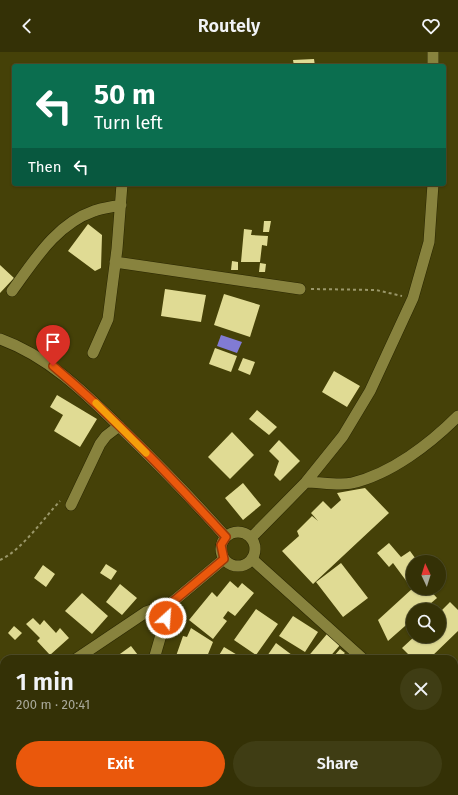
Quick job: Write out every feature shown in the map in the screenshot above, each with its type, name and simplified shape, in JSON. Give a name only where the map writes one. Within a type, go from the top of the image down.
[{"type":"street","points":[[433,64],[434,52]]},
{"type":"street","points":[[93,353],[108,319],[122,186]]},
{"type":"street","points":[[252,538],[306,482],[343,436],[370,391],[413,298],[429,242],[433,186]]},
{"type":"street","points":[[12,291],[49,241],[70,224],[93,211],[121,205]]},
{"type":"street","points":[[115,262],[300,289]]},
{"type":"street","points":[[0,339],[53,366],[92,399],[174,480],[226,537]]},
{"type":"street","points":[[306,482],[351,484],[386,472],[442,432],[458,416]]},
{"type":"street","points":[[71,505],[100,444],[106,436],[119,426]]},
{"type":"street","points":[[239,532],[252,538],[255,546],[252,559],[238,566],[233,565],[224,559],[221,545],[226,537],[239,532]]},
{"type":"street","points":[[82,655],[146,612],[170,604],[224,559]]},
{"type":"street","points":[[252,559],[359,655]]},
{"type":"street","points":[[155,655],[170,604]]},
{"type":"path","points":[[300,289],[376,290],[413,298]]},
{"type":"path","points":[[0,560],[8,556],[22,543],[64,496],[79,488]]},
{"type":"shaded area","points":[[221,335],[242,342],[237,353],[217,346]]},
{"type":"building","points":[[314,59],[315,64],[294,64],[293,60]]},
{"type":"building","points":[[264,221],[271,221],[269,232],[263,232]]},
{"type":"building","points":[[88,224],[102,235],[101,268],[95,271],[68,251]]},
{"type":"building","points":[[244,229],[252,230],[251,235],[268,236],[267,246],[262,245],[260,262],[241,262]]},
{"type":"building","points":[[232,261],[238,262],[238,270],[231,270]]},
{"type":"building","points":[[260,263],[266,264],[265,272],[259,272]]},
{"type":"building","points":[[0,265],[14,278],[0,293]]},
{"type":"building","points":[[165,289],[206,295],[201,322],[161,316]]},
{"type":"building","points":[[224,294],[260,305],[250,337],[214,325]]},
{"type":"building","points":[[215,348],[237,356],[231,372],[209,364]]},
{"type":"building","points":[[243,358],[255,362],[250,375],[238,370]]},
{"type":"building","points":[[334,371],[360,386],[347,407],[322,392]]},
{"type":"building","points":[[57,395],[97,419],[80,447],[54,431],[63,415],[50,407]]},
{"type":"building","points":[[257,410],[277,427],[269,435],[249,419]]},
{"type":"building","points":[[232,432],[254,455],[230,479],[208,457]]},
{"type":"building","points":[[279,440],[300,461],[280,481],[274,475],[279,461],[269,451]]},
{"type":"building","points":[[243,483],[261,505],[243,520],[225,498]]},
{"type":"building","points":[[365,488],[389,513],[313,584],[282,551],[299,536],[297,531],[312,516],[318,521],[311,513],[323,501],[331,509],[341,500],[337,493]]},
{"type":"building","points":[[389,543],[401,557],[410,551],[413,555],[406,555],[406,581],[393,563],[389,567],[377,553]]},
{"type":"building","points":[[341,563],[368,598],[343,617],[316,582]]},
{"type":"building","points":[[106,564],[117,571],[111,580],[100,573]]},
{"type":"building","points":[[43,565],[55,574],[46,587],[34,578]]},
{"type":"building","points":[[230,581],[238,588],[242,583],[254,593],[235,616],[228,611],[223,618],[227,621],[213,639],[189,620],[212,592],[217,597]]},
{"type":"building","points":[[120,584],[137,598],[122,615],[106,602]]},
{"type":"building","points":[[82,593],[108,616],[92,634],[65,611]]},
{"type":"building","points":[[406,594],[434,595],[437,598],[431,603],[406,603],[406,625],[388,641],[378,620]]},
{"type":"building","points":[[450,602],[458,610],[458,631],[446,643],[446,606]]},
{"type":"building","points":[[256,609],[278,624],[256,655],[234,640]]},
{"type":"building","points":[[293,616],[318,632],[305,652],[279,636]]},
{"type":"building","points":[[33,618],[40,625],[44,620],[56,633],[60,628],[69,638],[50,655],[37,641],[40,638],[26,624]]},
{"type":"building","points":[[14,626],[22,633],[15,640],[8,633]]},
{"type":"building","points":[[191,628],[213,642],[208,655],[176,655],[183,636],[187,637]]},
{"type":"building","points":[[327,634],[340,645],[331,655],[309,655]]},
{"type":"building","points":[[276,643],[292,655],[268,655]]},
{"type":"building","points":[[407,643],[446,643],[433,655],[409,655],[402,648]]},
{"type":"building","points":[[131,646],[138,655],[119,655]]},
{"type":"building","points":[[224,647],[237,655],[219,655]]},
{"type":"building","points":[[340,649],[345,653],[343,655],[335,655]]},
{"type":"slow traffic","points":[[96,403],[146,453]]},
{"type":"route","points":[[53,366],[92,399],[174,480],[226,537],[221,545],[224,559],[170,604],[166,618]]}]
